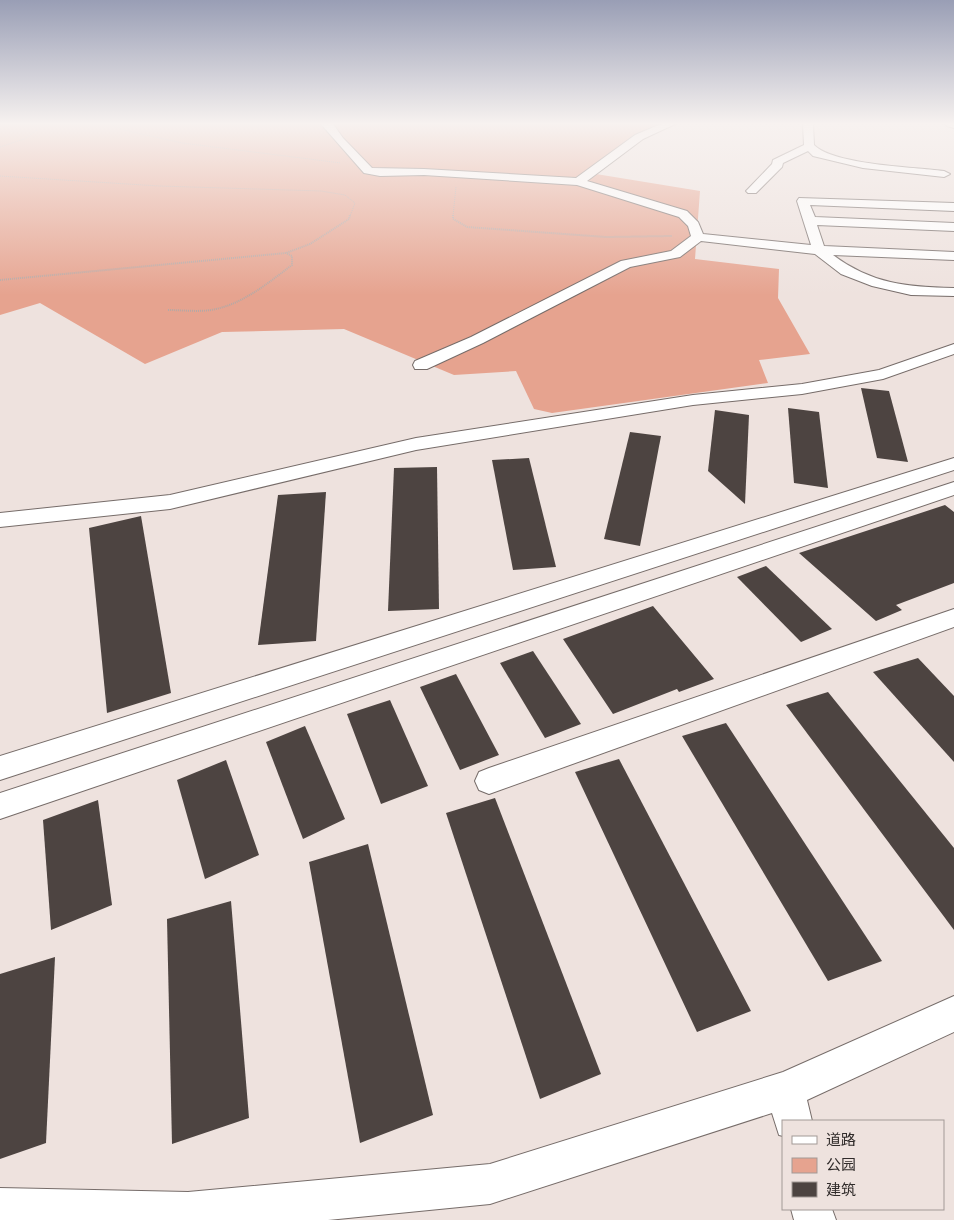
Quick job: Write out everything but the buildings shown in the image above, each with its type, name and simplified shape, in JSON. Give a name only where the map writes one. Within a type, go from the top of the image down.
[{"type":"street","points":[[560,181],[578,182],[683,214],[694,225],[698,237]]},
{"type":"street","points":[[752,191],[762,181]]},
{"type":"street","points":[[954,207],[803,201],[819,250],[846,271],[877,283],[911,291],[954,292]]},
{"type":"street","points":[[809,221],[954,227]]},
{"type":"street","points":[[422,365],[478,340],[626,264],[675,254],[687,247],[698,237],[819,250],[954,256]]},
{"type":"street","points":[[0,520],[170,502],[416,444],[693,400],[802,389],[883,374],[954,349]]},
{"type":"street","points":[[0,768],[954,464]]},
{"type":"street","points":[[0,806],[954,488]]},
{"type":"street","points":[[489,781],[954,618]]},
{"type":"street","points":[[0,1209],[188,1212],[490,1184],[789,1106],[954,1014]]},
{"type":"path","points":[[0,280],[286,253],[310,244],[349,219],[355,203],[345,194],[321,191],[159,186],[78,181]]},
{"type":"path","points":[[458,181],[455,191],[453,219],[467,226],[606,237],[698,237]]},
{"type":"path","points":[[168,310],[198,310],[225,307],[255,293],[292,265],[292,256],[286,253]]},
{"type":"green space","points":[[0,181],[638,181],[700,191],[695,259],[779,269],[778,298],[810,354],[759,360],[768,383],[552,413],[534,409],[516,371],[454,375],[344,329],[222,332],[145,364],[40,303],[0,315]]}]
